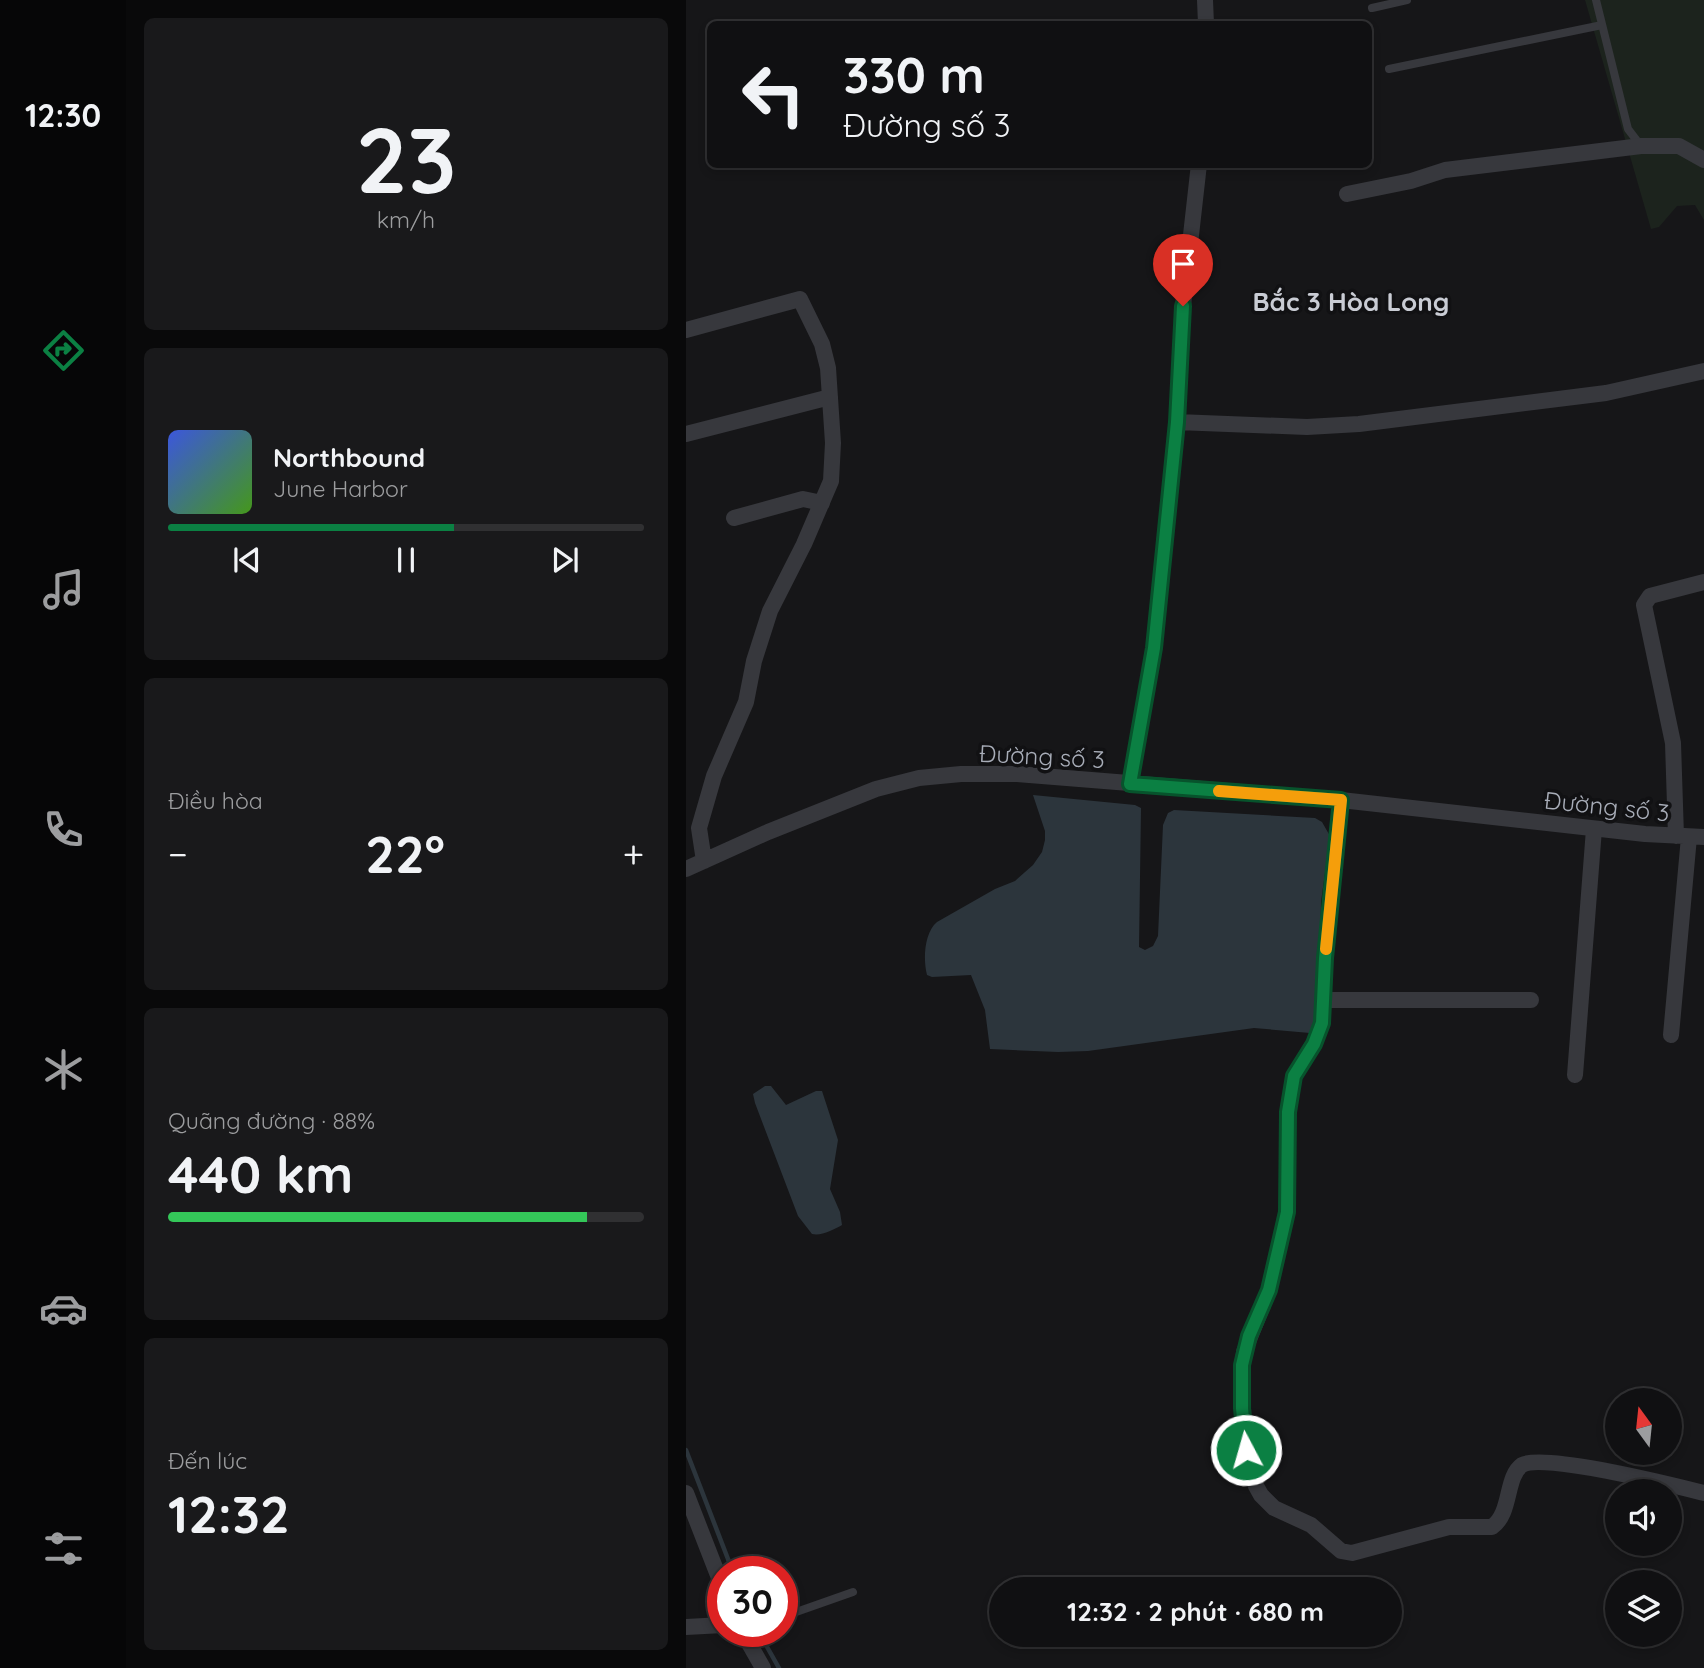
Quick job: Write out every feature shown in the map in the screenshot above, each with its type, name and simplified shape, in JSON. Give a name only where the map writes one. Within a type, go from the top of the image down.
[{"type":"street","points":[[1205,0],[1206,21]]},
{"type":"street","points":[[1347,194],[1411,181],[1445,170],[1641,146],[1679,146],[1704,160]]},
{"type":"street","points":[[1130,784],[1154,648],[1177,422],[1183,306],[1199,168]]},
{"type":"street","points":[[687,327],[800,299],[822,344],[828,368],[833,443],[831,481],[770,611],[754,661],[746,702],[714,776],[699,828],[704,861]]},
{"type":"street","points":[[1177,422],[1307,427],[1359,424],[1606,393],[1704,371]]},
{"type":"street","points":[[686,435],[830,397]]},
{"type":"street","points":[[734,518],[803,499],[822,503]]},
{"type":"street","points":[[1671,1035],[1690,837],[1644,605],[1646,598],[1655,594],[1704,582]]},
{"type":"street","name":"Đường số 3","points":[[686,869],[844,801],[919,778],[961,774],[1017,774],[1341,800],[1594,829],[1690,837]]},
{"type":"street","points":[[1341,800],[1325,958],[1325,1000],[1319,1033],[1294,1076],[1288,1112],[1287,1212],[1269,1290],[1249,1336],[1242,1365],[1246,1450],[1255,1486],[1273,1508],[1311,1525],[1341,1551],[1352,1553],[1449,1527],[1492,1527],[1501,1518],[1517,1470],[1528,1463],[1601,1469],[1704,1493]]},
{"type":"street","points":[[1575,1075],[1594,829]]},
{"type":"street","points":[[1325,1000],[1531,1000]]},
{"type":"street","points":[[686,1493],[711,1556]]},
{"type":"street","points":[[686,1627],[707,1626]]},
{"type":"street","points":[[752,1647],[764,1668]]},
{"type":"lane","points":[[1372,8],[1407,0]]},
{"type":"lane","points":[[1596,0],[1628,129],[1641,146]]},
{"type":"lane","points":[[1389,69],[1602,25]]},
{"type":"lane","points":[[798,1611],[853,1592]]},
{"type":"shaded area","points":[[1585,0],[1704,0],[1704,220],[1695,205],[1677,206],[1659,227],[1651,229]]},
{"type":"shaded area","points":[[1033,795],[1135,805],[1141,808],[1139,947],[1145,950],[1153,946],[1158,936],[1163,825],[1168,813],[1174,810],[1315,818],[1322,822],[1330,836],[1321,902],[1319,1017],[1310,1033],[1254,1028],[1088,1051],[990,1049],[985,1010],[971,975],[927,975],[926,947],[929,933],[937,922],[995,889],[1015,881],[1033,865],[1042,852],[1045,831]]},
{"type":"shaded area","points":[[765,1086],[771,1086],[786,1105],[816,1091],[822,1091],[838,1140],[830,1189],[840,1212],[842,1225],[831,1231],[812,1234],[798,1216],[755,1103],[753,1094]]},
{"type":"waterway","points":[[686,1450],[727,1556]]},
{"type":"waterway","points":[[767,1647],[779,1668]]},
{"type":"slow traffic","points":[[1219,791],[1341,800],[1326,949]]},
{"type":"district","name":"Bắc 3 Hòa Long","points":[[1351,301]]},
{"type":"route","points":[[1183,306],[1177,422],[1154,648],[1130,784],[1341,800],[1325,958],[1322,1023],[1314,1044],[1294,1076],[1288,1112],[1287,1212],[1277,1265],[1249,1336],[1242,1365],[1246,1450]]}]
